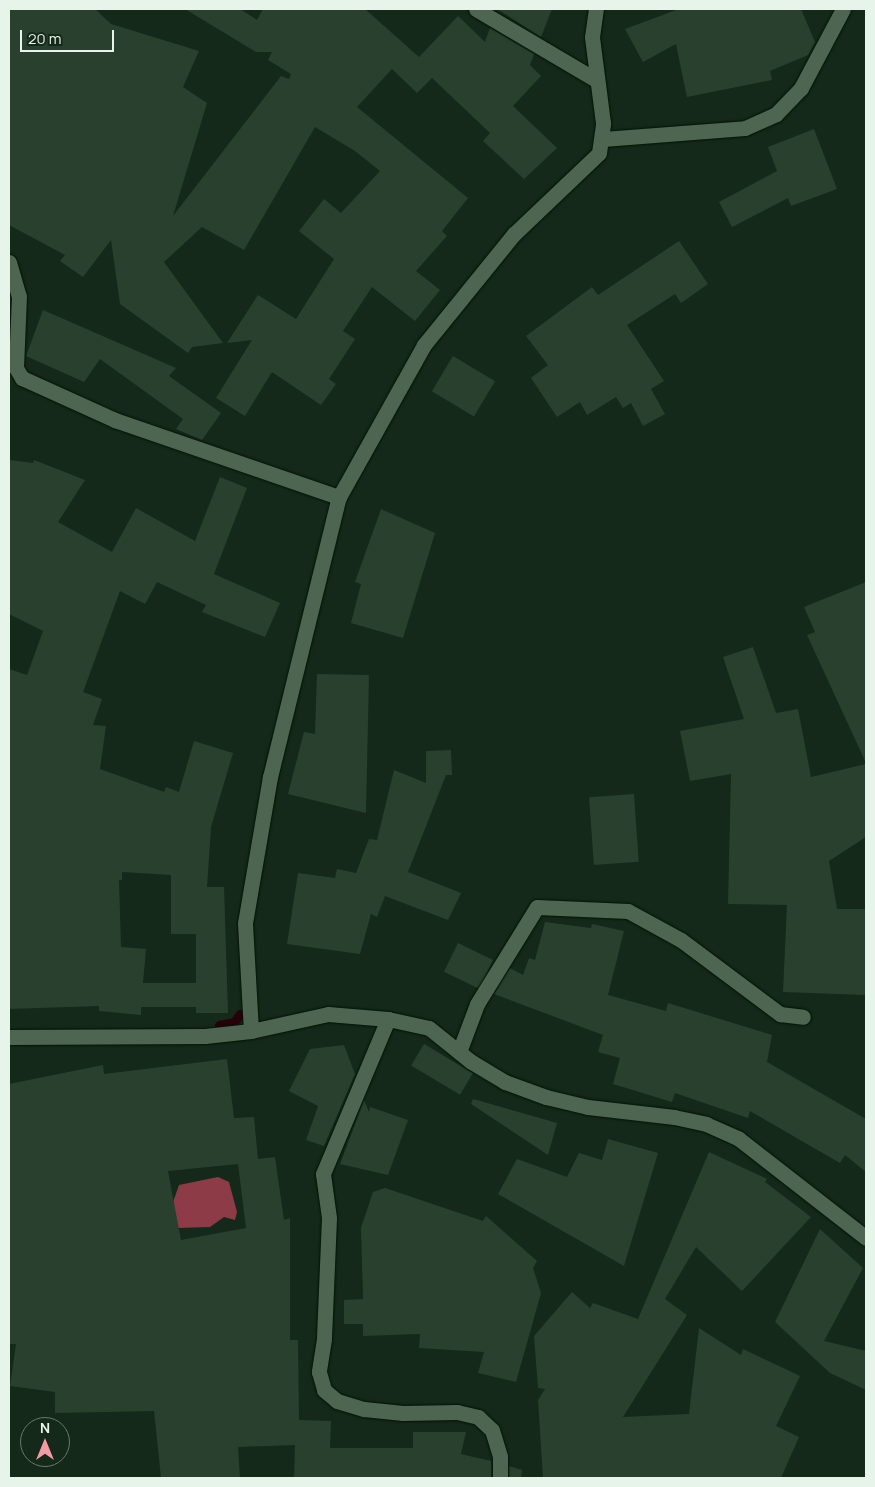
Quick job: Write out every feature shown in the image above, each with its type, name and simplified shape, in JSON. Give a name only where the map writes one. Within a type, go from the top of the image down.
[{"type":"street","points":[[476,9],[596,80]]},
{"type":"street","points":[[251,1031],[245,923],[270,777],[339,497],[424,345],[514,234],[599,153],[603,139],[592,37],[596,9]]},
{"type":"street","points":[[603,139],[746,128],[776,114],[801,88],[843,9]]},
{"type":"street","points":[[9,262],[19,296],[13,320],[16,368],[22,378],[115,420],[339,497]]},
{"type":"street","points":[[458,1052],[477,1004],[537,907],[628,911],[681,940],[780,1014],[803,1017]]},
{"type":"street","points":[[9,1038],[126,1038],[251,1031],[328,1014],[388,1019],[429,1028],[458,1052],[506,1082],[546,1097],[588,1107],[674,1117],[706,1124],[739,1139],[866,1238]]},
{"type":"street","points":[[388,1019],[323,1174],[329,1218],[324,1340],[319,1372],[324,1390],[337,1401],[364,1409],[403,1413],[457,1412],[478,1417],[492,1430],[500,1457],[500,1478]]},
{"type":"shaded area","points":[[218,1177],[229,1182],[237,1212],[235,1220],[224,1217],[210,1227],[177,1228],[172,1205],[179,1185]]},
{"type":"building","points":[[9,9],[95,9],[111,24],[199,51],[183,87],[207,103],[173,216],[281,76],[289,79],[291,74],[268,60],[272,52],[256,52],[185,9],[240,9],[257,20],[263,9],[365,9],[419,57],[458,16],[485,42],[490,28],[534,54],[530,65],[541,76],[513,106],[557,148],[524,179],[483,141],[490,133],[432,78],[417,93],[392,69],[357,107],[468,198],[442,231],[447,236],[416,271],[440,290],[415,321],[372,287],[343,331],[355,339],[329,379],[336,384],[321,405],[272,372],[245,416],[216,398],[252,340],[227,343],[258,295],[296,319],[334,259],[299,231],[324,199],[341,213],[380,171],[355,151],[315,127],[244,250],[202,227],[164,262],[223,343],[192,347],[188,353],[120,304],[111,240],[83,277],[60,261],[65,255],[9,225]]},
{"type":"building","points":[[497,9],[552,9],[541,37]]},
{"type":"building","points":[[679,9],[801,9],[815,42],[808,55],[770,71],[772,80],[687,97],[676,44],[643,62],[625,29]]},
{"type":"building","points":[[814,129],[837,189],[791,206],[788,198],[732,227],[719,202],[777,171],[768,147]]},
{"type":"building","points":[[679,241],[708,284],[681,303],[675,294],[627,325],[664,381],[651,389],[665,414],[643,426],[631,403],[623,408],[616,397],[587,415],[580,402],[557,417],[531,378],[548,365],[526,336],[592,287],[598,295]]},
{"type":"building","points":[[43,310],[176,368],[169,376],[221,413],[202,440],[176,429],[183,419],[100,359],[84,382],[26,356]]},
{"type":"building","points":[[453,356],[495,381],[474,416],[432,391]]},
{"type":"building","points":[[10,460],[33,463],[34,460],[85,480],[58,522],[112,552],[136,508],[195,541],[220,477],[247,488],[214,574],[280,603],[265,637],[202,612],[206,605],[157,582],[145,604],[120,591],[83,692],[102,699],[93,725],[106,726],[100,769],[164,792],[166,787],[179,792],[194,741],[233,753],[211,827],[207,887],[224,887],[228,1013],[196,1013],[196,1007],[141,1007],[141,1015],[99,1011],[99,1006],[9,1009],[9,669],[27,675],[43,631],[9,614]],"holes":[[[122,872],[171,875],[171,934],[196,934],[196,983],[143,983],[146,949],[121,947],[119,880],[122,880]]]},
{"type":"building","points":[[381,509],[435,533],[403,638],[351,623],[361,584],[355,582]]},
{"type":"building","points":[[866,582],[866,763],[807,635],[815,632],[804,607]]},
{"type":"building","points":[[753,647],[776,713],[798,709],[811,777],[866,764],[866,837],[829,861],[837,909],[865,909],[865,995],[783,992],[787,905],[728,904],[731,774],[690,781],[680,731],[744,719],[723,657]]},
{"type":"building","points":[[317,674],[369,675],[366,813],[288,794],[304,732],[315,734]]},
{"type":"building","points":[[451,750],[452,775],[446,775],[408,872],[461,893],[448,920],[385,896],[377,917],[371,914],[360,954],[287,944],[298,873],[335,878],[337,869],[356,873],[369,839],[377,840],[394,770],[426,783],[426,751]]},
{"type":"building","points":[[634,794],[639,862],[594,865],[589,797]]},
{"type":"building","points":[[545,922],[591,928],[592,924],[624,931],[608,995],[666,1011],[668,1003],[772,1035],[767,1062],[866,1119],[866,1172],[845,1155],[840,1163],[750,1111],[748,1118],[675,1093],[672,1102],[613,1084],[620,1058],[598,1052],[603,1035],[494,994],[510,968],[523,975],[529,958],[535,960]]},
{"type":"building","points":[[458,943],[493,960],[479,989],[444,972]]},
{"type":"building","points":[[424,1044],[473,1073],[460,1095],[411,1065]]},
{"type":"building","points":[[344,1045],[355,1074],[324,1146],[306,1140],[318,1106],[289,1091],[310,1049]]},
{"type":"building","points":[[227,1059],[234,1118],[254,1117],[258,1159],[275,1157],[284,1220],[290,1218],[290,1340],[298,1340],[299,1420],[331,1421],[330,1448],[413,1448],[413,1432],[466,1432],[461,1454],[491,1461],[491,1478],[294,1478],[295,1445],[238,1447],[240,1478],[161,1478],[154,1411],[55,1413],[55,1392],[10,1386],[16,1344],[9,1344],[9,1084],[103,1065],[104,1074]],"holes":[[[238,1164],[246,1228],[181,1240],[168,1171]]]},
{"type":"building","points":[[473,1099],[557,1123],[548,1155],[471,1104]]},
{"type":"building","points":[[364,1100],[369,1112],[370,1107],[408,1120],[388,1175],[340,1164]]},
{"type":"building","points":[[608,1139],[658,1153],[624,1266],[498,1194],[517,1159],[567,1177],[579,1153],[602,1160]]},
{"type":"building","points":[[709,1152],[767,1179],[765,1182],[811,1217],[742,1291],[696,1247],[665,1299],[687,1315],[623,1417],[689,1414],[699,1328],[741,1355],[743,1349],[800,1376],[776,1426],[799,1437],[781,1478],[543,1478],[538,1400],[545,1389],[538,1388],[534,1336],[572,1292],[590,1308],[593,1303],[638,1319]]},
{"type":"building","points":[[385,1188],[483,1221],[486,1216],[537,1261],[533,1268],[541,1293],[516,1382],[478,1373],[484,1352],[419,1348],[420,1334],[363,1336],[363,1324],[344,1324],[344,1300],[363,1299],[361,1228],[373,1192]]},
{"type":"building","points":[[820,1229],[863,1268],[824,1341],[866,1351],[866,1390],[830,1373],[775,1322]]},
{"type":"building","points":[[509,1466],[522,1470],[521,1478],[509,1478]]},
{"type":"waterway","points":[[219,1025],[234,1022],[240,1014]]}]
